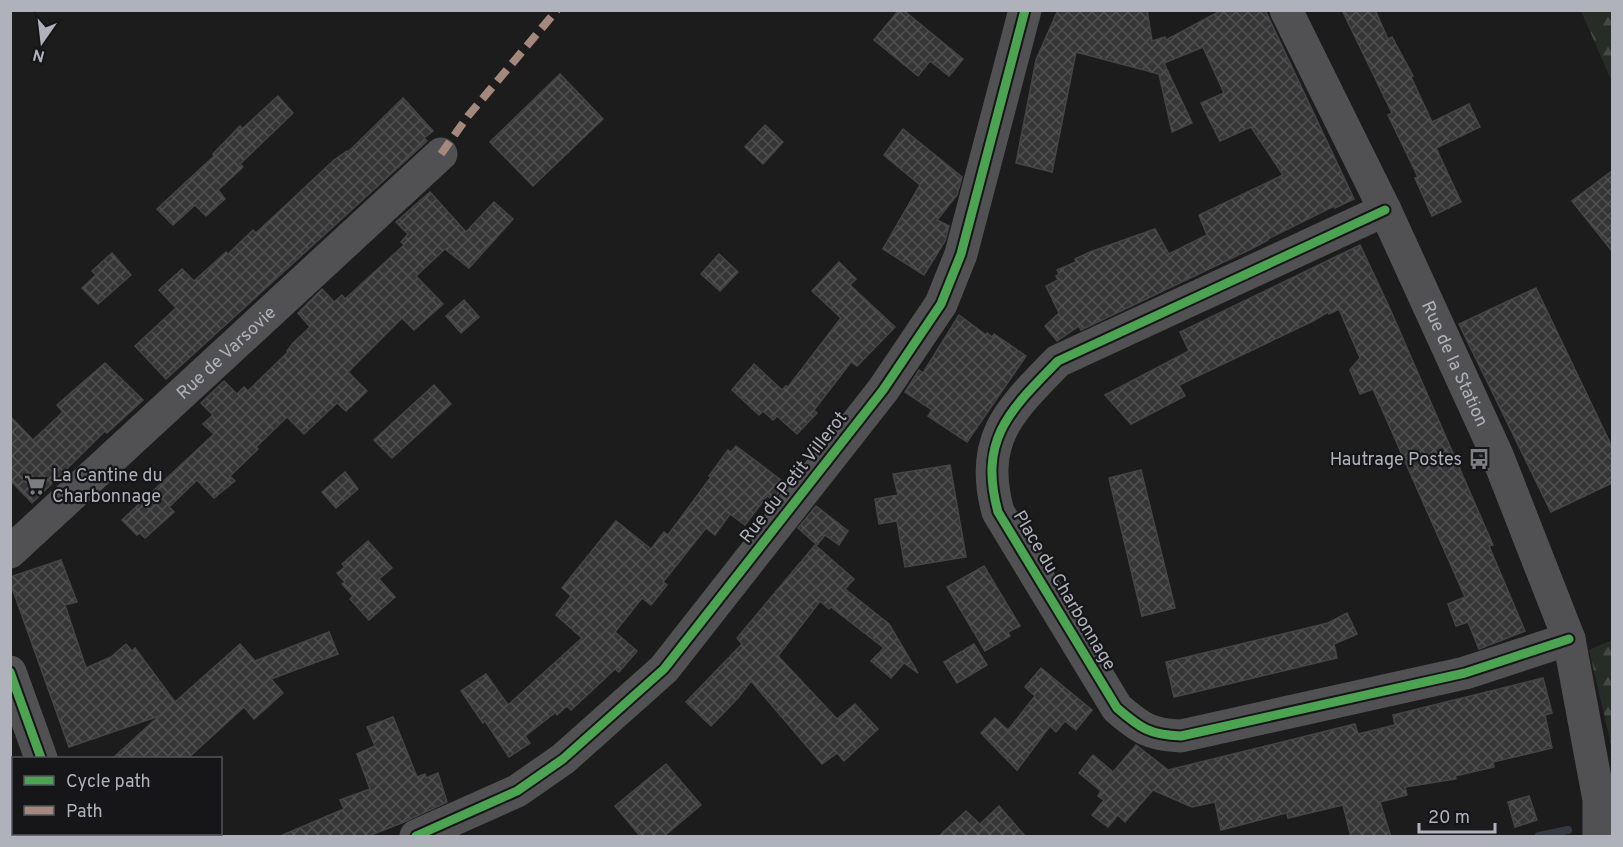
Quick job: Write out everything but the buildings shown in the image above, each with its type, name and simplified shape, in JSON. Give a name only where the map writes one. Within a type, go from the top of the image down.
[{"type":"street","name":"Rue du Petit Villerot","points":[[416,837],[517,791],[563,759],[664,669],[883,390],[941,304],[961,254],[1025,10]]},
{"type":"street","name":"Rue de la Station","points":[[1286,10],[1385,210],[1497,455],[1569,639],[1599,800],[1599,837]]},
{"type":"street","name":"Rue de Varsovie","points":[[10,552],[441,154]]},
{"type":"street","name":"Place du Charbonnage","points":[[1385,210],[1058,362],[1024,397],[999,433],[992,457],[991,488],[998,512],[1117,708],[1134,723],[1159,735],[1181,736],[1465,673],[1569,639]]},
{"type":"street","points":[[10,672],[40,757]]},
{"type":"green space","points":[[1581,11],[1612,11],[1612,82]]},
{"type":"green space","points":[[1612,640],[1612,749],[1589,650]]},
{"type":"waterway","points":[[1539,836],[1568,830]]},
{"type":"marked path","points":[[441,154],[468,116],[557,10]]},
{"type":"cycle path","points":[[416,836],[517,791],[563,759],[664,669],[883,390],[941,304],[961,254],[1025,10]]},
{"type":"cycle path","points":[[1385,210],[1058,361],[1026,395],[1002,428],[992,464],[993,487],[998,512],[1117,708],[1132,721],[1161,734],[1181,736],[1465,673],[1569,639]]},
{"type":"cycle path","points":[[10,672],[41,757]]},
{"type":"place","name":"Hautrage Postes","points":[[1479,459]]},
{"type":"place","name":"La Cantine du Charbonnage","points":[[35,485]]}]
